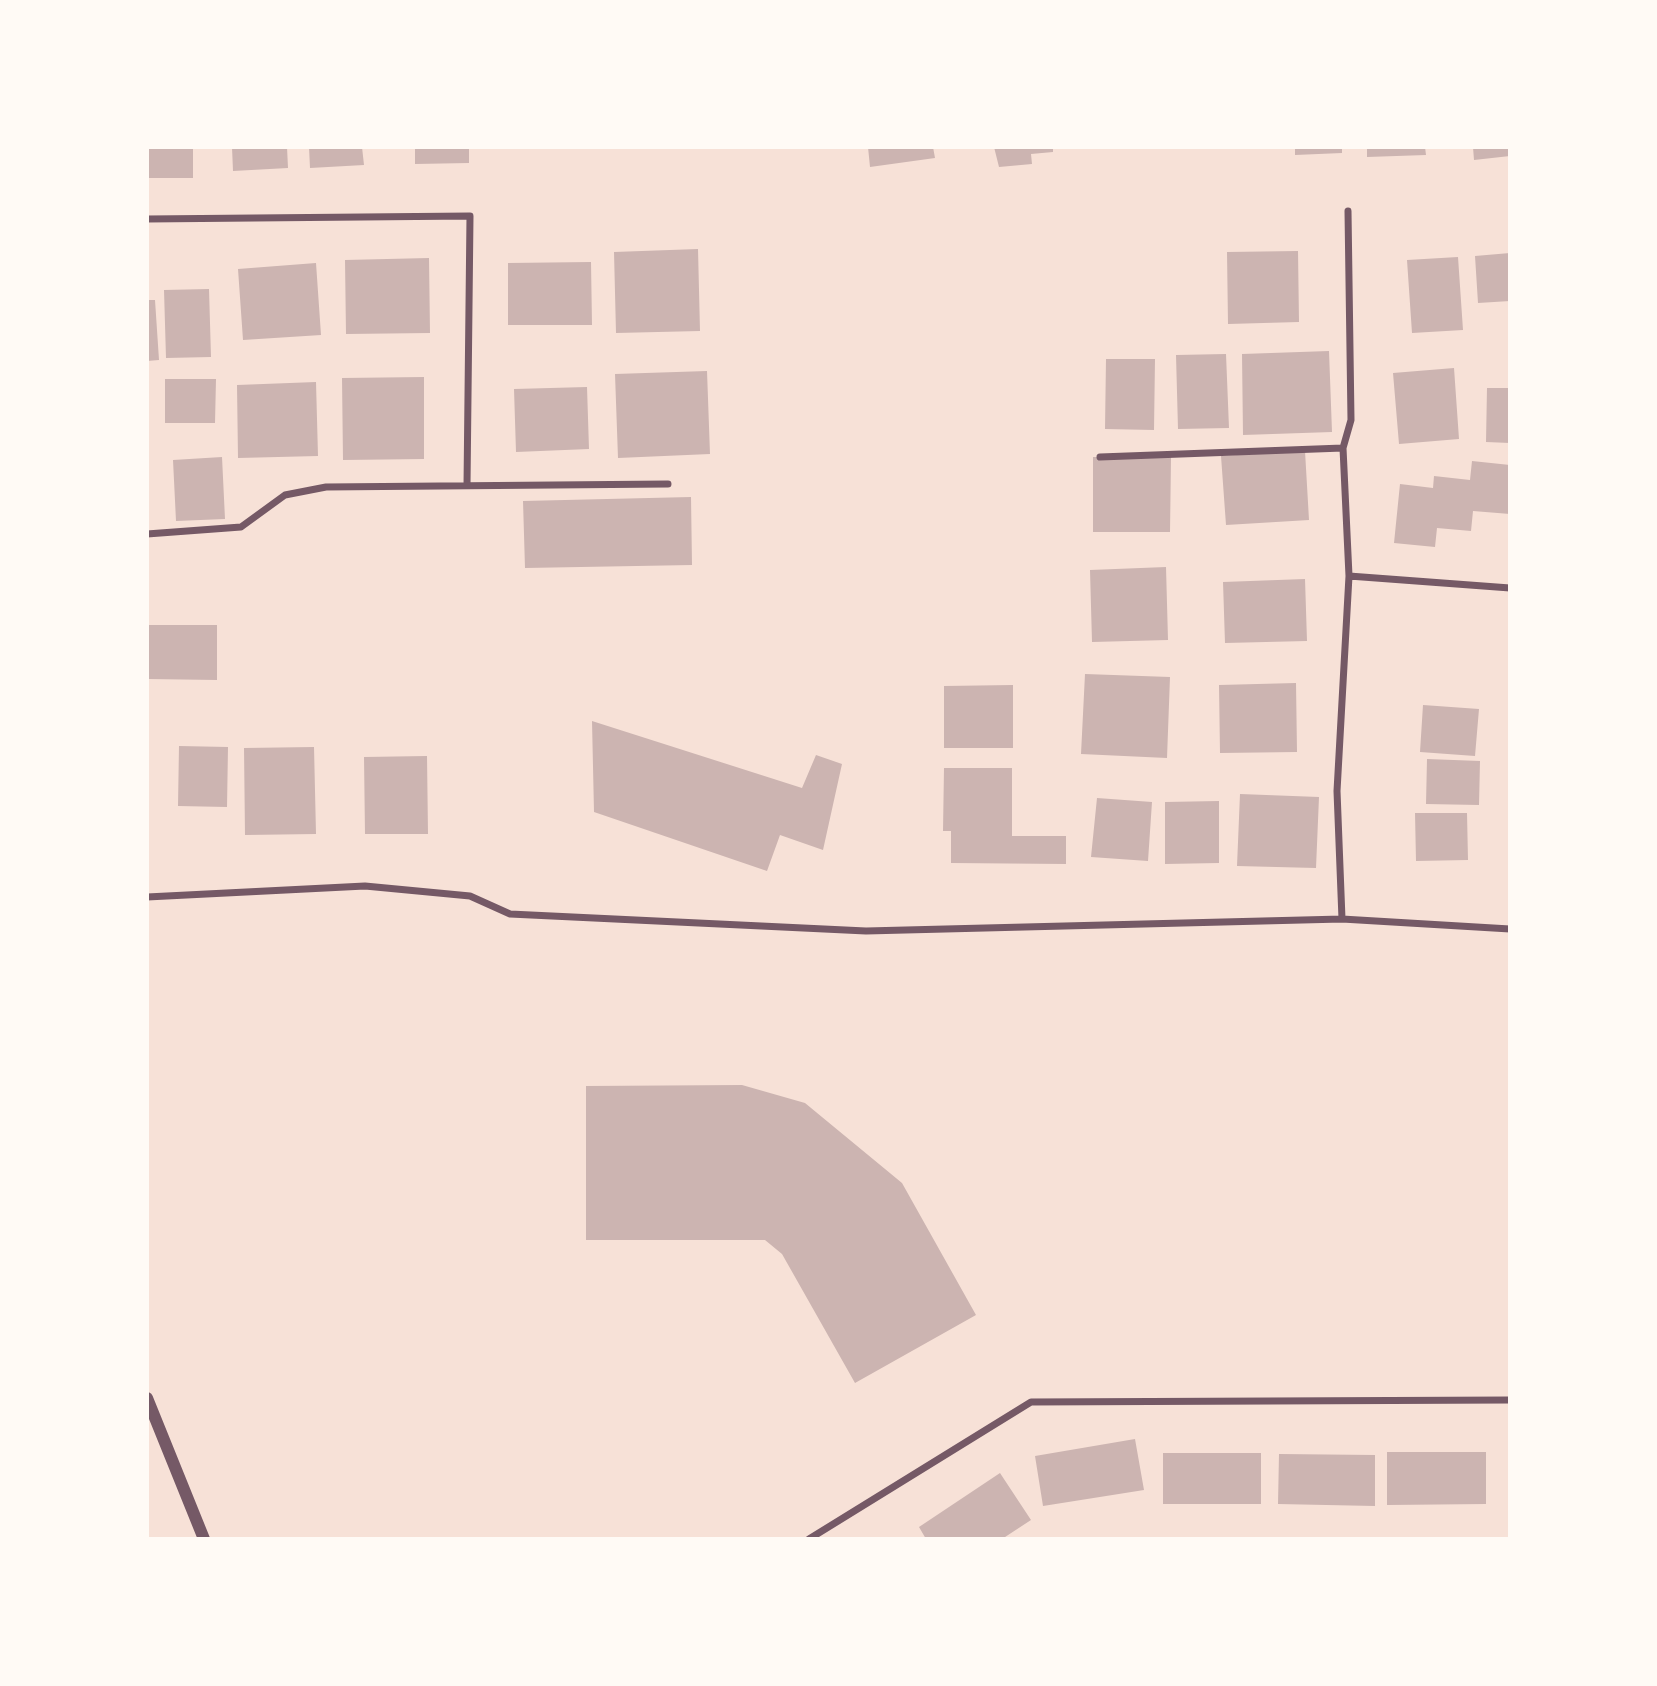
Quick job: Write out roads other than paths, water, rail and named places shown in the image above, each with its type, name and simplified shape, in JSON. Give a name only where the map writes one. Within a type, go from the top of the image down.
[{"type":"street","points":[[1342,919],[1337,791],[1349,576],[1343,448],[1351,420],[1348,211]]},
{"type":"street","points":[[147,219],[470,216],[467,485]]},
{"type":"street","points":[[1100,457],[1343,448]]},
{"type":"street","points":[[147,534],[241,527],[285,495],[326,487],[668,484]]},
{"type":"street","points":[[1349,576],[1510,588]]},
{"type":"street","points":[[147,897],[365,886],[470,896],[510,914],[866,931],[1342,919],[1510,929]]},
{"type":"street","points":[[147,1398],[204,1539]]},
{"type":"street","points":[[809,1539],[1031,1402],[1510,1400]]}]
